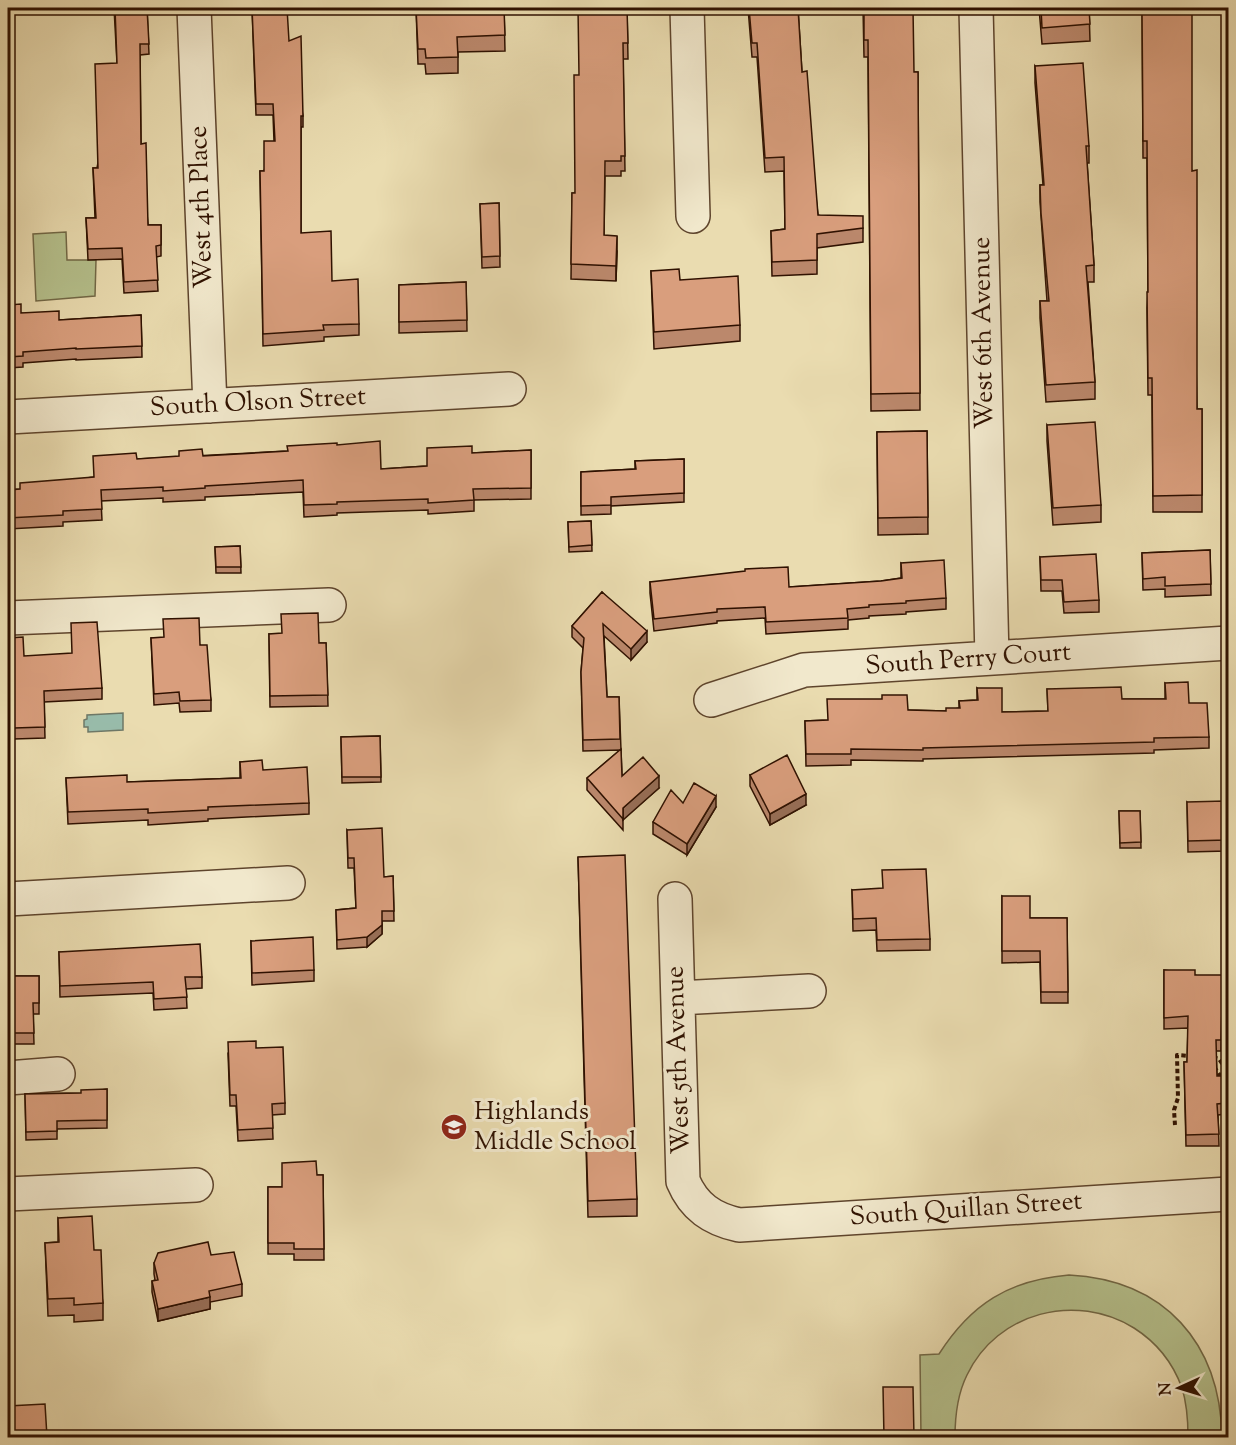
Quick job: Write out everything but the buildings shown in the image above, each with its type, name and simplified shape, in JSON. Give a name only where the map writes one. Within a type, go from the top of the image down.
[{"type":"street","name":"West 4th Place","points":[[194,8],[210,406]]},
{"type":"street","points":[[687,8],[693,216]]},
{"type":"street","name":"West 6th Avenue","points":[[976,8],[992,658]]},
{"type":"street","name":"South Olson Street","points":[[8,417],[509,389]]},
{"type":"street","points":[[8,618],[329,605]]},
{"type":"street","name":"South Perry Court","points":[[711,700],[804,670],[1228,644]]},
{"type":"street","points":[[8,899],[288,883]]},
{"type":"street","name":"West 5th Avenue","points":[[675,899],[683,1181],[688,1193],[706,1213]]},
{"type":"street","points":[[678,998],[809,991]]},
{"type":"street","points":[[8,1078],[58,1074]]},
{"type":"street","points":[[8,1194],[196,1185]]},
{"type":"street","name":"South Quillan Street","points":[[706,1213],[721,1221],[740,1225],[1228,1194]]},
{"type":"path","points":[[1220,1087],[1225,1068],[1228,1034]]},
{"type":"path","points":[[1175,1125],[1174,1110],[1178,1098],[1178,1055],[1198,1056]]},
{"type":"path","points":[[1223,1120],[1228,1114],[1227,1090],[1222,1077],[1208,1057],[1219,1059],[1225,1068]]},
{"type":"path","points":[[1223,1114],[1224,1148]]},
{"type":"green space","points":[[66,232],[67,260],[96,260],[95,296],[36,301],[33,234]]},
{"type":"green space","points":[[1069,1275],[1103,1280],[1133,1289],[1159,1304],[1181,1323],[1198,1346],[1211,1373],[1219,1403],[1222,1437],[1188,1437],[1182,1388],[1174,1370],[1150,1340],[1134,1328],[1111,1317],[1088,1311],[1064,1310],[1040,1314],[1018,1323],[998,1336],[980,1353],[967,1375],[957,1406],[955,1437],[921,1437],[920,1355],[939,1354],[951,1336],[978,1308],[1010,1289],[1028,1282]]},
{"type":"shaded area","points":[[123,713],[123,730],[88,732],[88,727],[84,727],[87,715]]},
{"type":"place","name":"Highlands Middle School","points":[[454,1127]]}]
